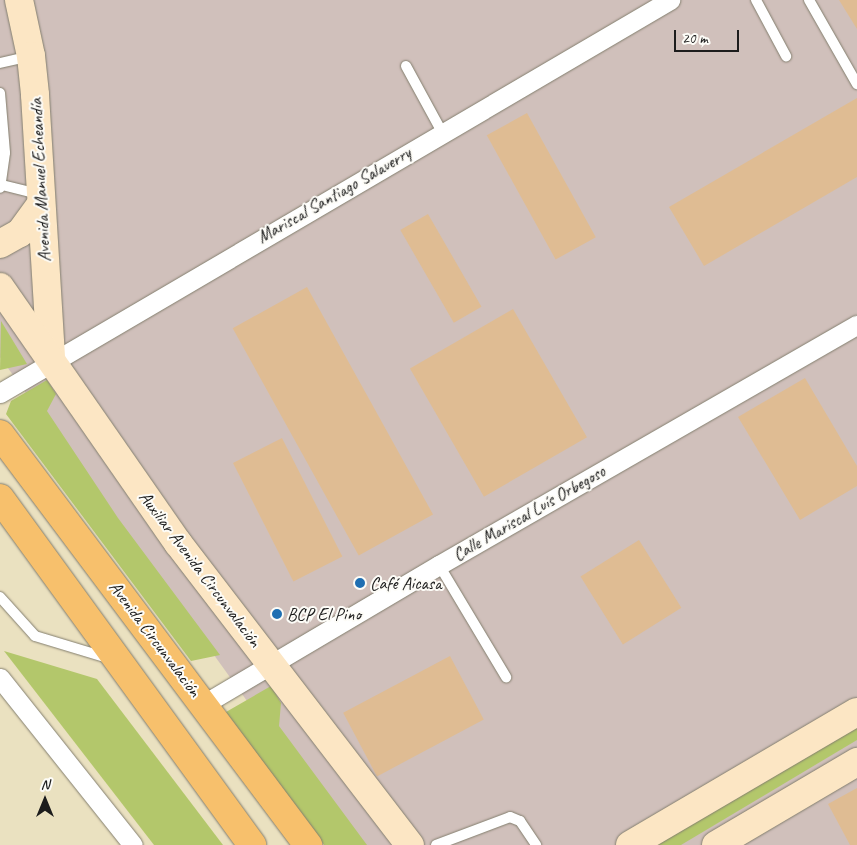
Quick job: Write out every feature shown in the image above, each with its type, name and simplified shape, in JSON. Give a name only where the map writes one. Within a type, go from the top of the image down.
[{"type":"main road","name":"Avenida Circunvalación","points":[[0,434],[308,845]]},
{"type":"main road","points":[[0,498],[116,661],[252,845]]},
{"type":"street","name":"Avenida Manuel Echeandía","points":[[19,0],[31,56],[52,361]]},
{"type":"street","name":"Mariscal Santiago Salaverry","points":[[0,393],[670,0]]},
{"type":"street","points":[[0,244],[20,233],[40,200]]},
{"type":"street","name":"Auxiliar Avenida Circunvalación","points":[[0,287],[178,543],[410,845]]},
{"type":"street","name":"Calle Mariscal Luís Orbegoso","points":[[204,704],[270,663],[857,325]]},
{"type":"street","points":[[0,678],[133,845]]},
{"type":"street","points":[[630,845],[857,712]]},
{"type":"street","points":[[716,845],[857,762]]},
{"type":"lane","points":[[756,0],[786,56]]},
{"type":"lane","points":[[808,0],[857,84]]},
{"type":"lane","points":[[0,63],[31,56]]},
{"type":"lane","points":[[406,66],[442,132]]},
{"type":"lane","points":[[0,94],[5,153],[1,186],[40,200]]},
{"type":"lane","points":[[439,565],[506,677]]},
{"type":"lane","points":[[0,597],[35,636],[116,661]]},
{"type":"lane","points":[[436,845],[501,818],[510,817],[520,820],[536,845]]},
{"type":"shaded area","points":[[0,0],[857,0],[857,845],[355,845],[288,758],[0,357]]},
{"type":"green space","points":[[1,321],[27,364],[0,370]]},
{"type":"green space","points":[[47,380],[56,394],[47,411],[118,518],[220,655],[191,661],[6,414],[11,401]]},
{"type":"green space","points":[[4,651],[97,679],[223,845],[154,845]]},
{"type":"green space","points":[[271,686],[281,703],[279,726],[367,845],[324,845],[226,712]]},
{"type":"green space","points":[[857,720],[857,740],[681,845],[648,845]]},
{"type":"building","points":[[839,0],[857,0],[857,29]]},
{"type":"building","points":[[857,98],[857,177],[704,266],[669,207]]},
{"type":"building","points":[[527,113],[596,237],[556,259],[487,135]]},
{"type":"building","points":[[428,214],[482,307],[454,323],[400,230]]},
{"type":"building","points":[[307,287],[433,514],[359,556],[233,328]]},
{"type":"building","points":[[513,309],[587,437],[484,497],[410,368]]},
{"type":"building","points":[[805,378],[857,466],[857,486],[800,520],[738,417]]},
{"type":"building","points":[[282,438],[342,557],[293,581],[233,463]]},
{"type":"building","points":[[639,540],[681,608],[623,644],[580,577]]},
{"type":"building","points":[[450,656],[484,720],[377,776],[343,713]]},
{"type":"building","points":[[857,788],[857,845],[850,845],[828,804]]},
{"type":"place","name":"Café Aicasa","points":[[360,583]]},
{"type":"place","name":"BCP El Pino","points":[[277,614]]}]
